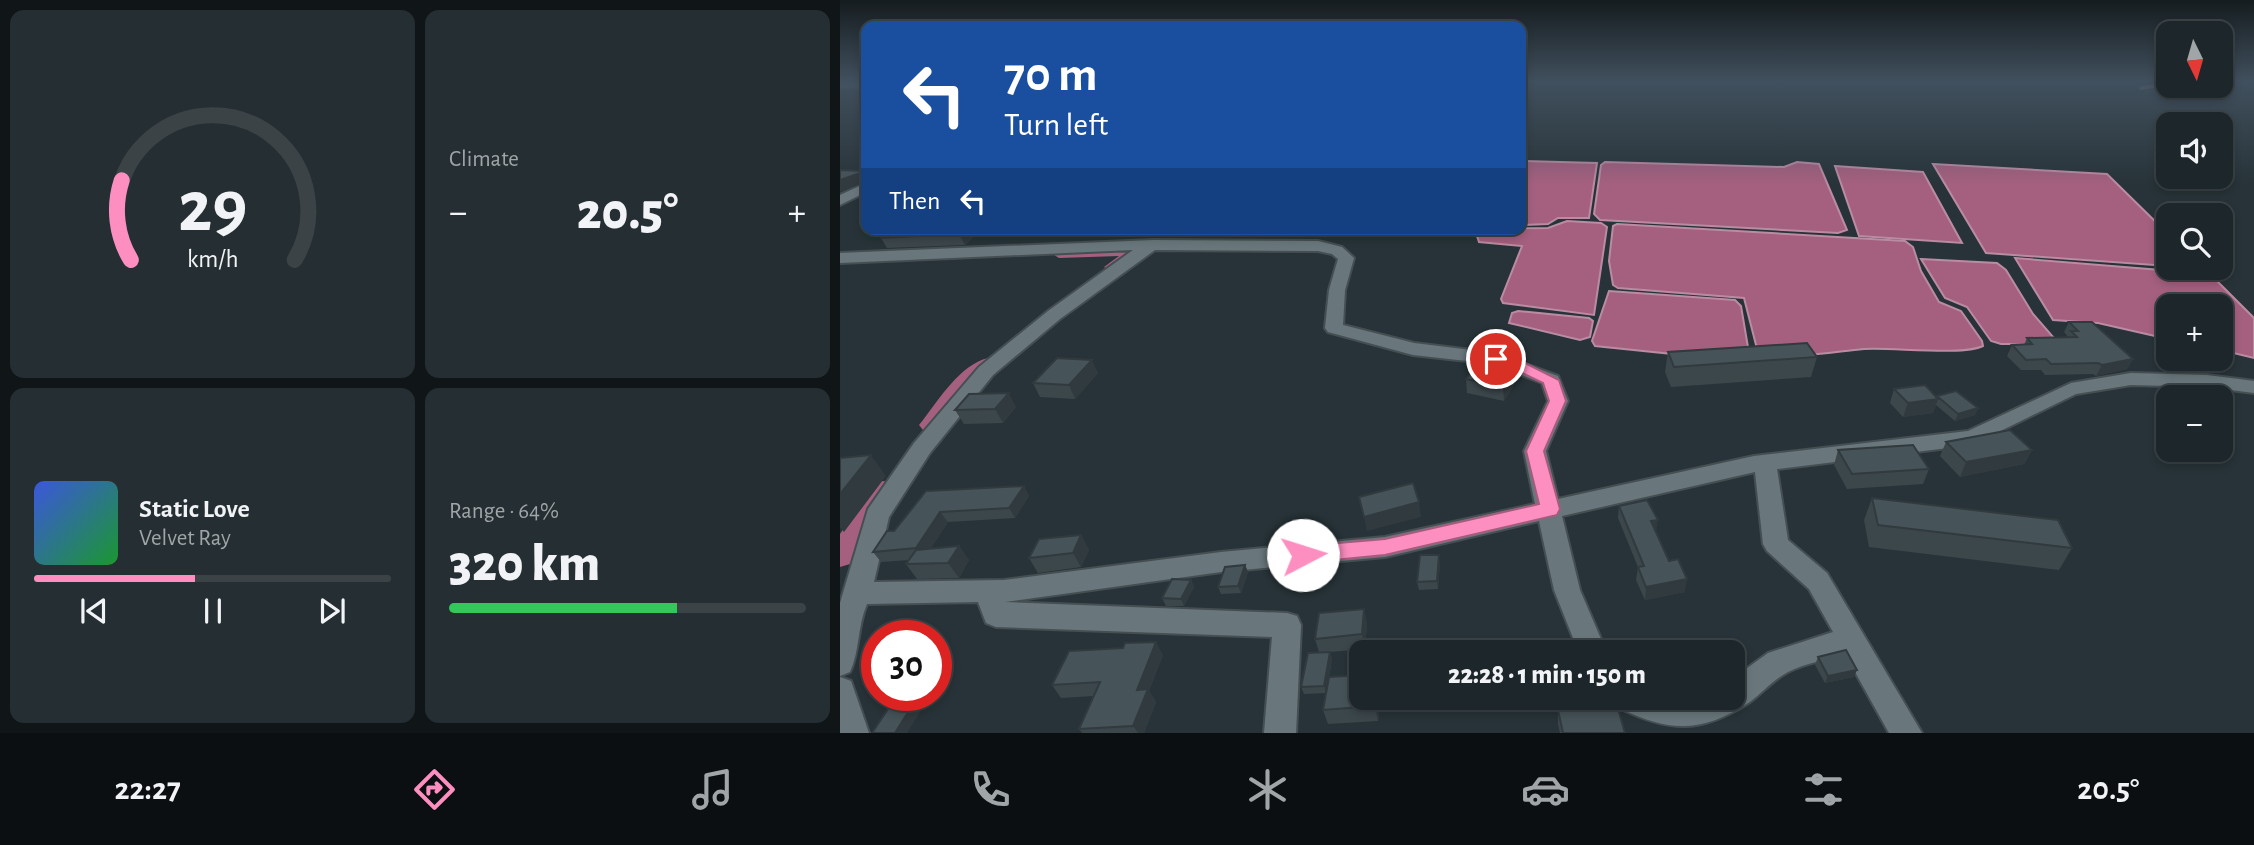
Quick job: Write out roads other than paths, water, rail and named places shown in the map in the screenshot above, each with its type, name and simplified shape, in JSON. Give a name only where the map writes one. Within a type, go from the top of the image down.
[{"type":"street","points":[[840,201],[861,190]]},
{"type":"street","points":[[840,663],[845,623],[858,593],[877,515],[922,448],[986,371],[1054,315],[1119,266],[1153,245]]},
{"type":"street","points":[[840,258],[1153,245],[1318,246],[1337,250],[1346,258],[1337,290],[1334,328],[1413,349],[1496,359],[1550,380],[1558,401],[1535,451],[1567,590],[1588,640]]},
{"type":"street","points":[[858,593],[987,591],[1221,562],[1385,547],[1765,463],[1972,438],[2071,389],[2131,379],[2207,380],[2254,387]]},
{"type":"street","points":[[1765,463],[1776,544],[1818,581],[1906,733]]},
{"type":"street","points":[[987,591],[996,615],[1287,625],[1280,733]]},
{"type":"street","points":[[1745,688],[1779,662],[1852,639]]},
{"type":"street","points":[[840,691],[853,733]]},
{"type":"street","points":[[1655,710],[1684,717],[1714,710]]},
{"type":"waterway","points":[[1059,253],[1120,251],[1134,254],[1113,267]]},
{"type":"waterway","points":[[931,425],[962,385],[988,364]]},
{"type":"waterway","points":[[840,556],[883,490]]}]
